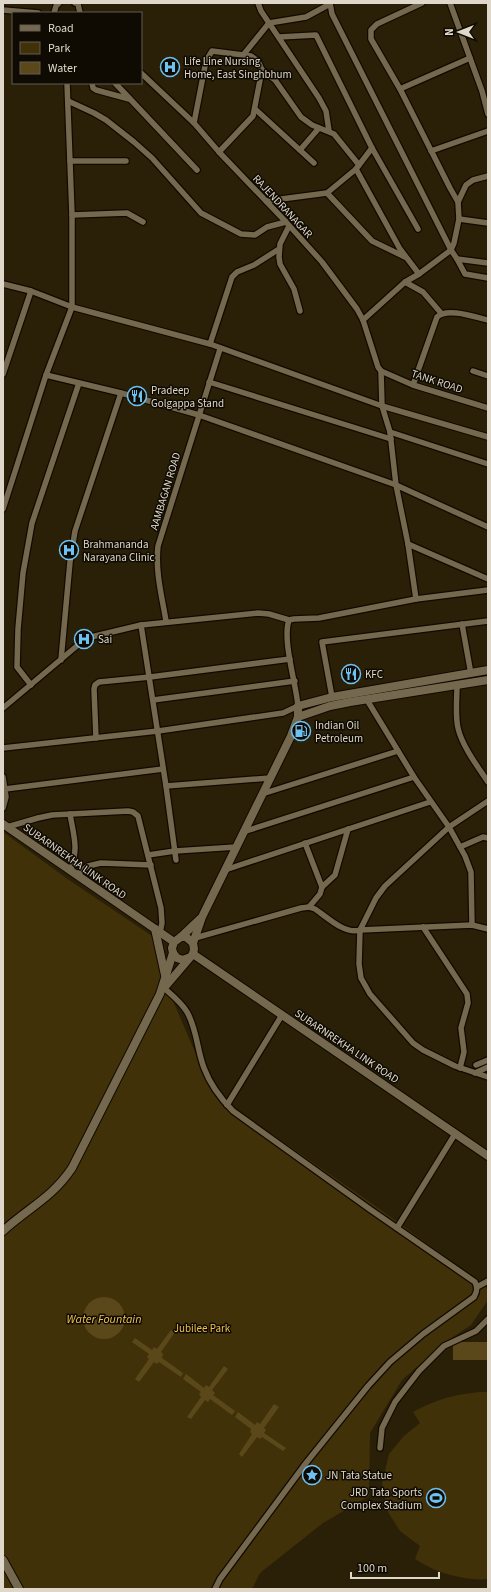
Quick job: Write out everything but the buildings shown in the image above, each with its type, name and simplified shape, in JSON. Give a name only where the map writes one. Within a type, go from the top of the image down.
[{"type":"main road","points":[[3,1231],[54,1192],[68,1174],[162,991],[194,949],[194,940],[202,917],[291,736],[298,717],[298,706],[332,697],[488,670]]},
{"type":"main road","points":[[298,717],[330,706],[488,680]]},
{"type":"main road","name":"SUBARNREKHA LINK ROAD","points":[[5,826],[158,931],[177,940]]},
{"type":"main road","points":[[162,991],[173,954],[172,948],[177,940],[202,917]]},
{"type":"main road","points":[[158,931],[166,976]]},
{"type":"main road","points":[[177,940],[186,937],[194,940]]},
{"type":"main road","points":[[173,954],[177,958],[183,960],[190,956]]},
{"type":"main road","name":"SUBARNREKHA LINK ROAD","points":[[190,956],[282,1015],[488,1156]]},
{"type":"main road","points":[[3,1560],[19,1589]]},
{"type":"street","points":[[54,12],[56,6],[59,3]]},
{"type":"street","points":[[258,3],[261,11],[319,98],[326,111],[329,131]]},
{"type":"street","points":[[244,54],[269,23],[306,17],[330,3],[332,14],[451,250],[465,274],[488,278]]},
{"type":"street","points":[[364,320],[405,282],[419,274],[451,250],[459,219],[458,202],[400,89],[371,39],[371,30],[377,24],[422,3]]},
{"type":"street","points":[[450,3],[482,91],[488,114]]},
{"type":"street","points":[[3,10],[26,12]]},
{"type":"street","points":[[279,37],[316,35],[372,148],[418,229]]},
{"type":"street","points":[[194,123],[206,61],[209,54],[216,50],[251,56],[258,61],[262,70],[274,80],[301,117],[307,122],[334,134],[357,167],[406,258],[419,274]]},
{"type":"street","points":[[400,89],[470,58]]},
{"type":"street","points":[[219,152],[251,120],[255,109],[262,70]]},
{"type":"street","name":"RAJENDRANAGAR","points":[[142,74],[194,123],[219,152],[322,262],[364,320],[376,361],[381,371]]},
{"type":"street","points":[[3,509],[46,375],[72,307],[72,215],[67,84]]},
{"type":"street","points":[[92,84],[93,88],[96,90],[130,99]]},
{"type":"street","points":[[115,84],[197,170]]},
{"type":"street","points":[[68,101],[106,120],[134,142],[152,158],[201,213],[241,234],[255,235],[267,227],[287,224],[279,249],[280,264],[294,288],[300,311]]},
{"type":"street","points":[[255,109],[314,163]]},
{"type":"street","points":[[300,150],[319,128]]},
{"type":"street","points":[[431,151],[488,131]]},
{"type":"street","points":[[266,201],[327,193],[357,167],[372,148]]},
{"type":"street","points":[[70,161],[126,161]]},
{"type":"street","points":[[458,202],[469,182],[488,176]]},
{"type":"street","points":[[327,193],[372,241],[406,258]]},
{"type":"street","points":[[72,215],[127,213],[143,222]]},
{"type":"street","points":[[459,219],[488,223]]},
{"type":"street","points":[[210,344],[232,277],[237,272],[254,265],[279,249]]},
{"type":"street","points":[[457,259],[488,264]]},
{"type":"street","points":[[405,282],[423,292],[440,313]]},
{"type":"street","points":[[3,284],[30,291],[72,307],[210,344],[220,349],[382,406],[488,437]]},
{"type":"street","points":[[3,374],[30,291]]},
{"type":"street","points":[[413,385],[437,317],[440,313],[448,312],[488,320]]},
{"type":"street","name":"AAMBAGAN ROAD","points":[[166,621],[158,571],[158,546],[220,349]]},
{"type":"street","points":[[381,371],[382,406],[390,432],[396,485],[408,544],[416,599]]},
{"type":"street","name":"TANK ROAD","points":[[381,371],[413,385],[488,408]]},
{"type":"street","points":[[473,371],[488,376]]},
{"type":"street","points":[[46,375],[121,393],[199,415],[396,485],[488,527]]},
{"type":"street","points":[[209,382],[391,439]]},
{"type":"street","points":[[31,685],[17,667],[18,629],[23,573],[32,522],[79,383]]},
{"type":"street","points":[[61,660],[70,562],[76,531],[121,393]]},
{"type":"street","points":[[390,432],[488,464]]},
{"type":"street","points":[[408,544],[488,579]]},
{"type":"street","points":[[3,708],[78,645],[91,637],[141,625],[166,621],[258,613],[278,616],[289,620],[319,618],[416,599],[488,590]]},
{"type":"street","points":[[3,748],[158,731],[283,713],[298,706],[287,632],[289,620]]},
{"type":"street","points":[[332,697],[322,642],[488,621]]},
{"type":"street","points":[[462,624],[471,674]]},
{"type":"street","points":[[141,625],[154,700],[176,860]]},
{"type":"street","points":[[96,738],[94,689],[95,685],[99,682],[290,659]]},
{"type":"street","points":[[154,700],[295,681]]},
{"type":"street","points":[[457,685],[456,719],[458,730],[472,758],[488,782]]},
{"type":"street","points":[[367,700],[430,802],[449,827],[468,864],[470,872],[472,925]]},
{"type":"street","points":[[283,713],[298,717]]},
{"type":"street","points":[[262,794],[398,751]]},
{"type":"street","points":[[5,790],[164,768]]},
{"type":"street","points":[[243,832],[414,776]]},
{"type":"street","points":[[3,777],[5,790],[3,808]]},
{"type":"street","points":[[166,786],[270,778]]},
{"type":"street","points":[[488,801],[449,827],[384,886],[376,898],[360,930],[359,964],[361,978],[370,994],[413,1043],[423,1050],[460,1068],[488,1077]]},
{"type":"street","points":[[225,870],[430,802]]},
{"type":"street","points":[[5,826],[38,818],[70,814],[133,812],[138,816],[162,915],[162,923],[158,931]]},
{"type":"street","points":[[70,814],[76,851],[73,873]]},
{"type":"street","points":[[309,907],[320,894],[322,887],[335,875],[348,829]]},
{"type":"street","points":[[460,847],[483,837],[488,838]]},
{"type":"street","points":[[305,843],[322,887]]},
{"type":"street","points":[[148,855],[174,851],[236,847]]},
{"type":"street","points":[[73,873],[88,866],[101,863],[150,865]]},
{"type":"street","points":[[194,940],[301,908],[309,907],[315,909],[346,930],[353,932],[360,930],[472,925],[488,929]]},
{"type":"street","points":[[423,927],[467,994],[468,1003],[460,1028],[464,1052],[460,1068]]},
{"type":"street","points":[[162,991],[178,1000],[186,1010],[192,1021],[204,1068],[219,1095],[239,1117],[475,1282],[477,1287],[474,1297],[423,1334],[390,1362],[368,1386],[306,1463],[220,1579],[215,1589]]},
{"type":"street","points":[[227,1105],[282,1015]]},
{"type":"street","points":[[476,1065],[488,1060]]},
{"type":"street","points":[[475,1073],[488,1067]]},
{"type":"street","points":[[397,1228],[455,1134]]},
{"type":"street","points":[[477,1287],[488,1281]]},
{"type":"street","points":[[380,1448],[382,1428],[395,1402],[420,1371],[444,1346],[476,1331],[488,1319]]},
{"type":"green space","name":"Jubilee Park","points":[[3,832],[69,880],[161,942],[170,994],[201,1066],[217,1091],[233,1107],[371,1203],[488,1289],[488,1300],[471,1325],[447,1341],[402,1380],[370,1433],[369,1496],[323,1523],[260,1573],[252,1589],[3,1589]]},
{"type":"green space","name":"JRD Tata Sports Complex Stadium","points":[[488,1392],[488,1579],[463,1578],[443,1573],[415,1559],[420,1546],[400,1531],[388,1512],[382,1484],[389,1454],[404,1436],[420,1423],[413,1412],[445,1398]]},
{"type":"water","name":"Water Fountain","points":[[100,1297],[108,1297],[116,1300],[122,1306],[125,1318],[122,1330],[116,1336],[108,1339],[100,1339],[92,1336],[86,1330],[83,1322],[83,1314],[86,1306],[92,1300]]},
{"type":"water","points":[[171,1330],[175,1332],[161,1352],[163,1354],[162,1358],[183,1373],[181,1377],[159,1362],[157,1364],[154,1362],[139,1382],[135,1379],[149,1359],[147,1357],[149,1354],[132,1342],[135,1338],[152,1350],[154,1347],[157,1349]]},
{"type":"water","points":[[453,1342],[488,1342],[488,1360],[453,1360]]},
{"type":"water","points":[[224,1366],[228,1369],[212,1390],[215,1393],[213,1395],[235,1411],[232,1415],[210,1399],[208,1402],[205,1400],[191,1419],[187,1417],[201,1397],[199,1394],[201,1392],[183,1379],[186,1374],[204,1388],[206,1385],[209,1387]]},
{"type":"water","points":[[274,1404],[279,1407],[264,1428],[266,1430],[264,1433],[286,1448],[283,1451],[262,1437],[260,1439],[257,1437],[242,1457],[239,1454],[252,1434],[250,1432],[251,1429],[235,1417],[238,1412],[255,1425],[257,1422],[260,1424]]},
{"type":"place","name":"Life Line Nursing Home, East Singhbhum","points":[[170,67]]},
{"type":"place","name":"Pradeep Golgappa Stand","points":[[137,396]]},
{"type":"place","name":"Brahmananda Narayana Clinic","points":[[69,550]]},
{"type":"place","name":"Sai","points":[[84,639]]},
{"type":"place","name":"KFC","points":[[351,674]]},
{"type":"place","name":"Indian Oil Petroleum","points":[[301,731]]},
{"type":"place","name":"JN Tata Statue","points":[[312,1475]]},
{"type":"place","name":"JRD Tata Sports Complex Stadium","points":[[436,1498]]}]
